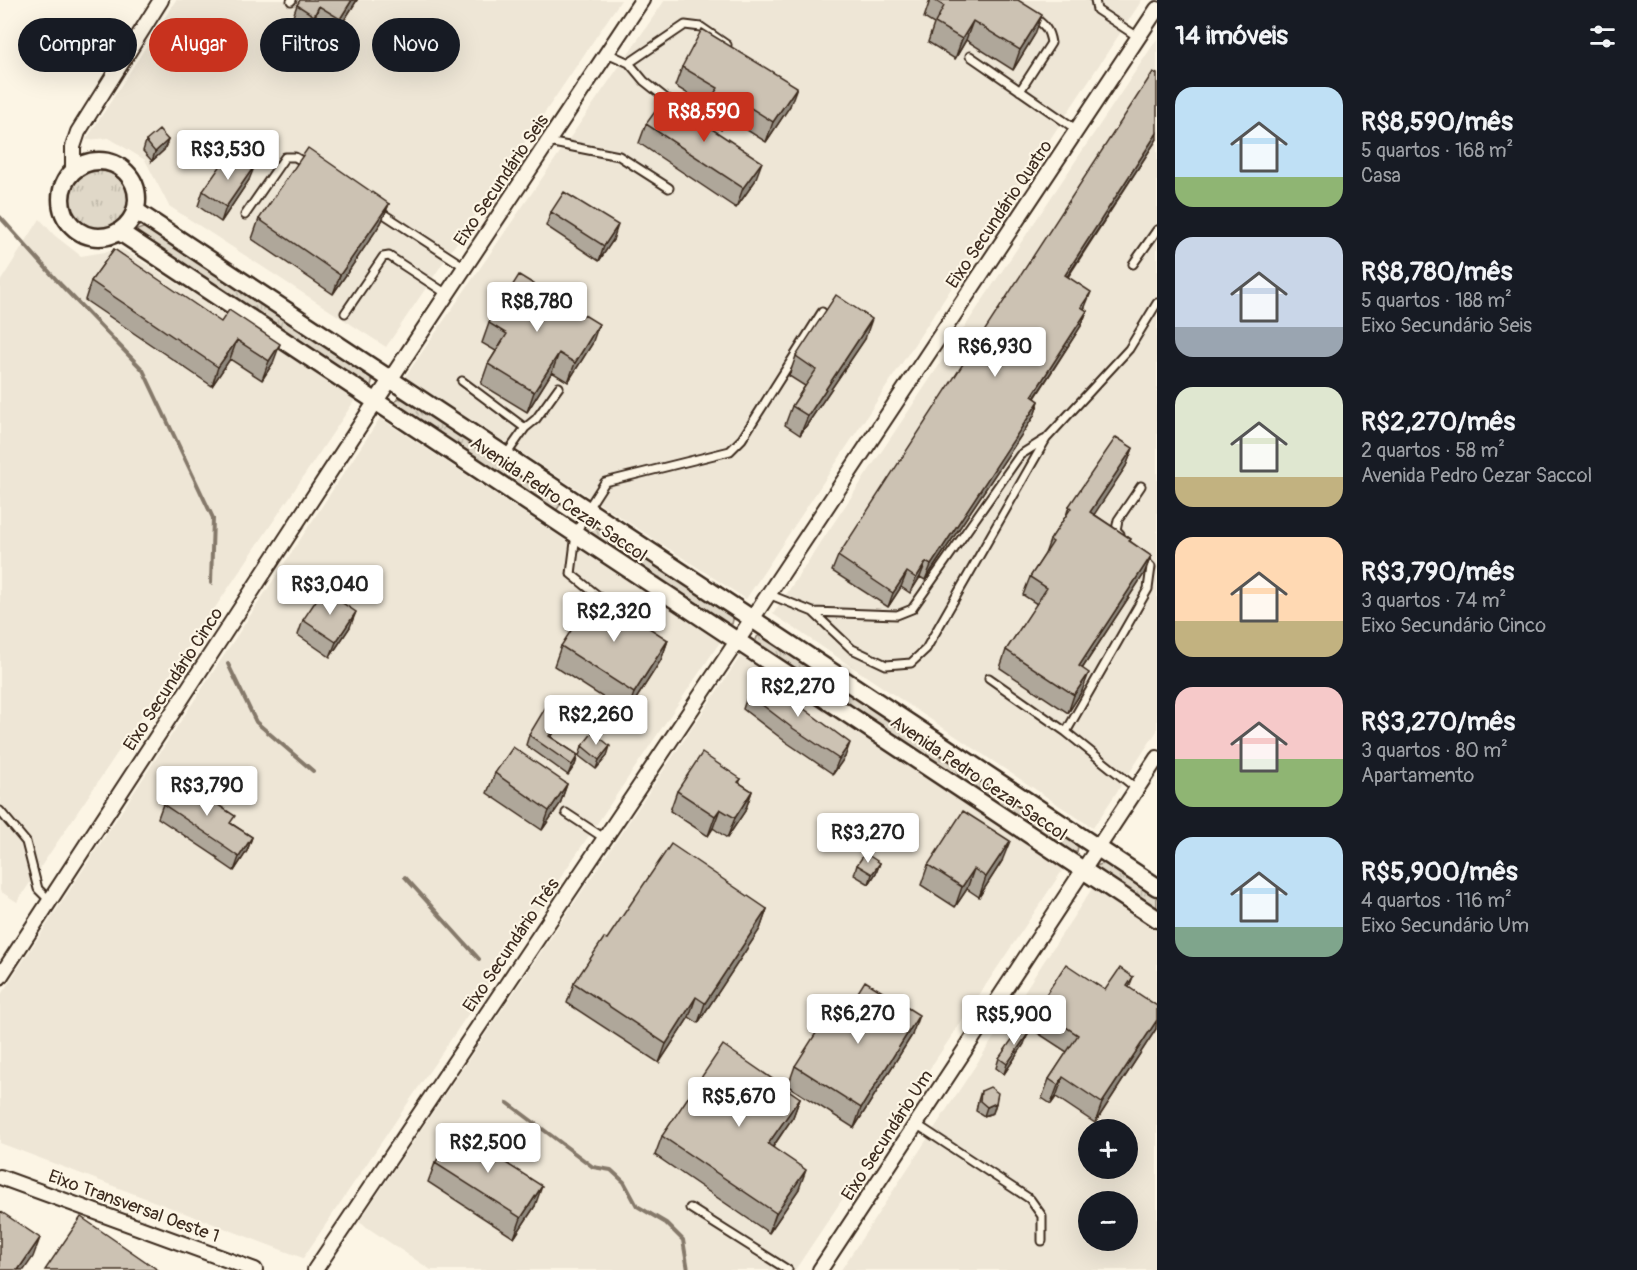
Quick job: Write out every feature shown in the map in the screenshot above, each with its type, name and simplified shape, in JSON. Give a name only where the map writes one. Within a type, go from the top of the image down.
[{"type":"street","points":[[73,170],[73,147],[78,132],[161,0]]},
{"type":"street","name":"Eixo Secundário Seis","points":[[390,380],[642,0]]},
{"type":"street","name":"Eixo Secundário Quatro","points":[[737,641],[1157,9]]},
{"type":"street","points":[[91,161],[111,162],[128,173],[137,191],[136,211],[120,232],[101,238],[83,235],[68,223],[60,205],[62,186],[73,170],[91,161]]},
{"type":"street","name":"Avenida Pedro Cezar Saccol","points":[[136,211],[1157,887]]},
{"type":"street","name":"Avenida Pedro Cezar Saccol","points":[[120,232],[1157,919]]},
{"type":"street","name":"Eixo Secundário Cinco","points":[[0,977],[390,380]]},
{"type":"street","name":"Eixo Secundário Três","points":[[315,1270],[737,641]]},
{"type":"street","name":"Eixo Secundário Um","points":[[820,1270],[1157,758]]},
{"type":"street","name":"Eixo Transversal Oeste 1","points":[[0,1177],[255,1270]]},
{"type":"lane","points":[[1095,0],[1097,10],[1138,37]]},
{"type":"lane","points":[[1020,91],[1051,43],[1049,30],[1022,10]]},
{"type":"lane","points":[[629,63],[685,26],[701,27],[736,51]]},
{"type":"lane","points":[[607,53],[629,63],[645,81],[679,108]]},
{"type":"lane","points":[[970,56],[1077,130]]},
{"type":"lane","points":[[548,142],[619,156],[669,188]]},
{"type":"lane","points":[[245,215],[285,157],[295,157],[315,170]]},
{"type":"lane","points":[[374,208],[465,267]]},
{"type":"lane","points":[[1133,264],[1157,230]]},
{"type":"lane","points":[[345,313],[383,257],[389,256],[447,294]]},
{"type":"lane","points":[[813,612],[852,649],[886,665],[911,663],[926,649],[1046,439],[1129,349],[1157,303]]},
{"type":"lane","points":[[606,602],[571,574],[576,534],[587,510],[605,482],[730,451],[742,439],[822,312]]},
{"type":"lane","points":[[462,381],[525,428]]},
{"type":"lane","points":[[505,456],[559,387]]},
{"type":"lane","points":[[768,594],[813,612],[897,615],[912,609],[1020,454],[1046,439]]},
{"type":"lane","points":[[1123,537],[1116,530],[1118,519],[1141,486]]},
{"type":"lane","points":[[1066,732],[1148,589],[1151,567],[1137,552]]},
{"type":"lane","points":[[989,678],[1066,732],[1137,789]]},
{"type":"lane","points":[[0,811],[26,842],[38,889],[50,901]]},
{"type":"lane","points":[[566,813],[604,838]]},
{"type":"lane","points":[[916,1124],[1030,1199],[1042,1216],[1042,1241]]},
{"type":"lane","points":[[690,1208],[788,1270]]},
{"type":"shaded area","points":[[176,0],[621,0],[386,347],[169,206],[145,160],[109,138],[86,140],[130,72],[137,72],[137,61],[149,42],[149,72],[248,72],[248,18],[164,18]]},
{"type":"shaded area","points":[[665,0],[1142,0],[746,599],[405,377]]},
{"type":"shaded area","points":[[1157,39],[1157,731],[1093,828],[773,614]]},
{"type":"shaded area","points":[[40,219],[54,235],[81,256],[122,249],[357,397],[17,902],[0,891],[0,282]]},
{"type":"shaded area","points":[[380,418],[720,642],[303,1258],[0,1143],[0,996]]},
{"type":"shaded area","points":[[744,651],[1064,868],[795,1270],[431,1270],[359,1222]]},
{"type":"shaded area","points":[[1093,887],[1157,930],[1157,1270],[841,1270]]},
{"type":"green space","points":[[93,171],[105,171],[120,179],[128,194],[128,206],[120,221],[105,229],[93,229],[78,221],[70,206],[70,194],[78,179]]},
{"type":"green space","points":[[146,227],[373,378],[370,389],[136,237],[137,230]]},
{"type":"green space","points":[[399,398],[406,400],[556,499],[560,505],[556,511],[394,410],[395,402]]},
{"type":"green space","points":[[591,522],[734,616],[732,624],[726,624],[584,533],[584,526]]},
{"type":"green space","points":[[763,633],[1072,840],[1078,847],[1077,852],[1069,852],[755,643],[757,637]]},
{"type":"green space","points":[[1105,863],[1157,896],[1157,911],[1100,873],[1096,866]]},
{"type":"building","points":[[300,0],[352,0],[341,18],[319,6],[314,16],[297,5]]},
{"type":"building","points":[[934,0],[1018,0],[1042,15],[1020,50],[973,21],[962,39],[935,23],[944,6]]},
{"type":"building","points":[[702,29],[797,87],[773,122],[735,98],[728,110],[711,98],[718,88],[682,67]]},
{"type":"building","points":[[1153,72],[1157,74],[1157,133],[1065,275],[1091,292],[1081,307],[1087,311],[1032,396],[1039,401],[931,565],[926,562],[916,578],[907,572],[893,593],[838,556]]},
{"type":"building","points":[[665,98],[762,162],[743,188],[646,124]]},
{"type":"building","points":[[159,130],[168,140],[155,152],[146,141]]},
{"type":"building","points":[[308,148],[389,204],[340,275],[259,219]]},
{"type":"building","points":[[226,158],[239,166],[245,158],[255,165],[226,207],[203,191]]},
{"type":"building","points":[[564,192],[618,225],[604,246],[551,212]]},
{"type":"building","points":[[114,249],[221,322],[229,310],[280,344],[269,361],[237,340],[218,367],[91,281]]},
{"type":"building","points":[[519,275],[599,324],[575,363],[559,353],[534,392],[488,364],[507,334],[489,323]]},
{"type":"building","points":[[836,295],[872,319],[808,416],[792,406],[816,370],[796,356]]},
{"type":"building","points":[[1116,437],[1133,448],[1090,512],[1131,539],[1129,541],[1151,556],[1079,666],[1089,673],[1074,695],[1006,650],[1047,588],[1030,577],[1053,542],[1050,540],[1071,508],[1069,506]]},
{"type":"building","points":[[323,590],[356,612],[336,642],[303,620]]},
{"type":"building","points":[[595,593],[668,640],[634,693],[561,646]]},
{"type":"building","points":[[761,677],[850,743],[839,759],[791,727],[748,694]]},
{"type":"building","points":[[547,705],[562,714],[549,736],[578,755],[572,765],[529,735]]},
{"type":"building","points":[[593,732],[610,746],[599,760],[582,746]]},
{"type":"building","points":[[513,747],[567,784],[549,811],[495,773]]},
{"type":"building","points":[[702,753],[741,779],[738,782],[752,791],[735,818],[720,809],[715,816],[677,791]]},
{"type":"building","points":[[180,780],[235,816],[230,823],[252,837],[239,857],[163,804]]},
{"type":"building","points":[[963,811],[1010,841],[986,877],[974,869],[962,887],[928,865]]},
{"type":"building","points":[[671,844],[767,909],[705,1003],[696,997],[666,1044],[574,983],[604,938],[607,939]]},
{"type":"building","points":[[865,853],[880,863],[872,874],[857,865]]},
{"type":"building","points":[[1066,964],[1105,990],[1120,968],[1133,977],[1127,986],[1157,1006],[1157,1020],[1102,1103],[1063,1077],[1058,1085],[1049,1079],[1078,1035],[1037,1008]]},
{"type":"building","points":[[865,981],[919,1015],[861,1108],[795,1066],[825,1019],[837,1026]]},
{"type":"building","points":[[1020,1028],[1028,1034],[1007,1064],[999,1058]]},
{"type":"building","points":[[723,1045],[800,1098],[768,1144],[806,1170],[776,1213],[662,1136]]},
{"type":"building","points":[[990,1087],[998,1093],[996,1103],[987,1107],[980,1101],[981,1091]]},
{"type":"building","points":[[456,1131],[542,1186],[521,1218],[435,1163]]},
{"type":"building","points":[[0,1211],[40,1238],[18,1270],[0,1270]]},
{"type":"building","points":[[81,1217],[158,1270],[45,1270]]},
{"type":"waterway","points":[[0,217],[62,286],[143,370],[213,518],[211,583]]},
{"type":"waterway","points":[[228,664],[256,722],[313,771]]},
{"type":"waterway","points":[[405,877],[479,959]]},
{"type":"waterway","points":[[508,1103],[593,1167],[611,1170],[624,1182],[637,1206],[666,1223],[683,1240],[688,1270]]}]
